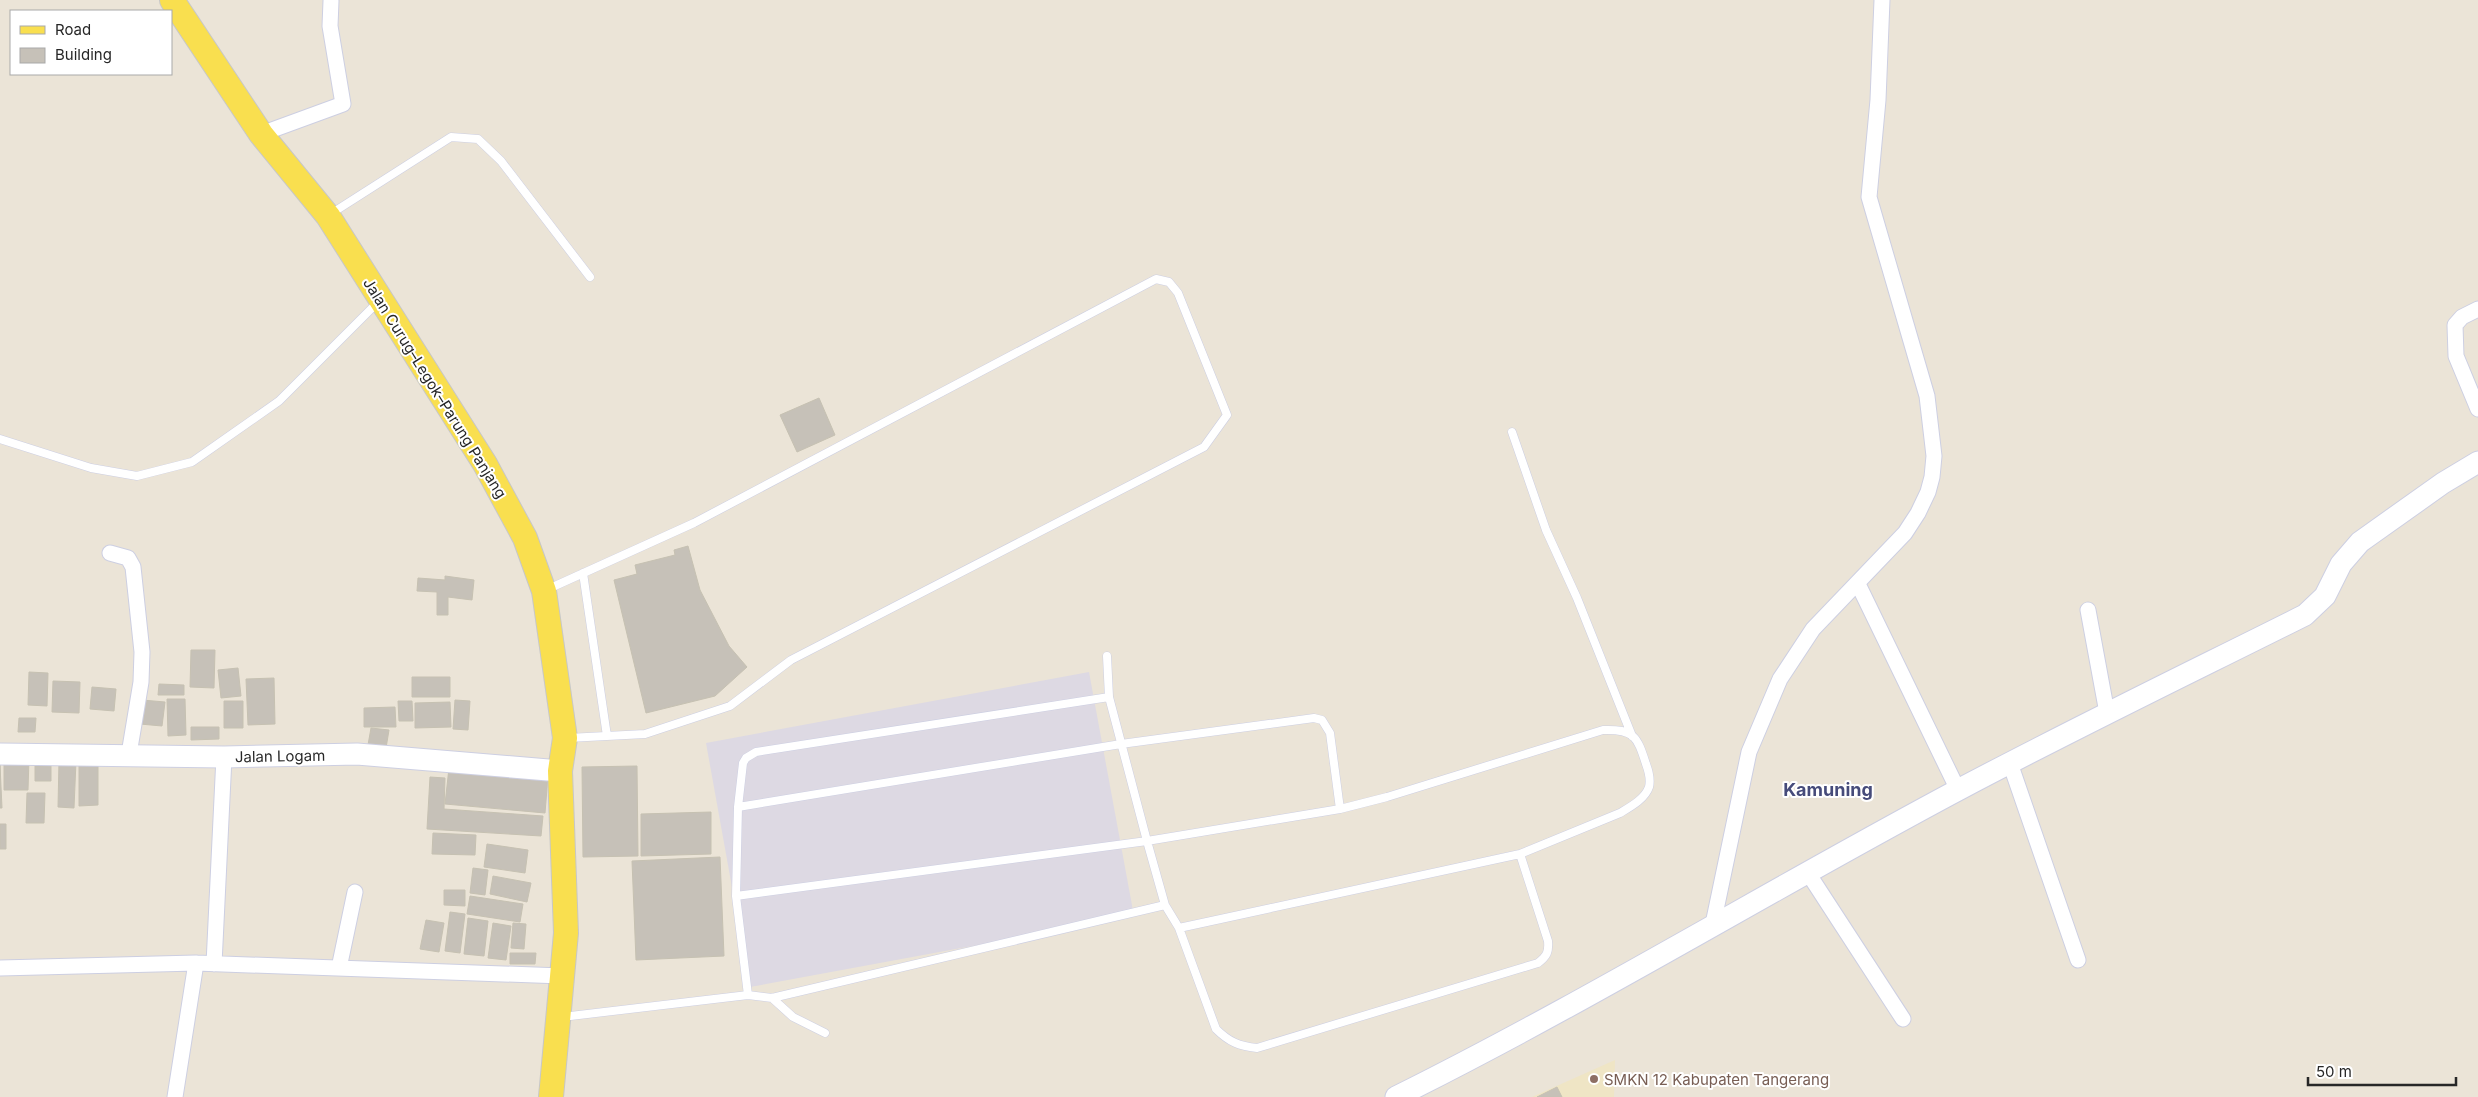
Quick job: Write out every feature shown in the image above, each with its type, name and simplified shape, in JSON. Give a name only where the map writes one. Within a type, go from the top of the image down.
[{"type":"main road","name":"Jalan Curug–Legok–Parung Panjang","points":[[172,0],[260,134],[328,216],[485,464],[524,538],[544,591],[565,738],[560,771],[566,932],[551,1097]]},
{"type":"street","points":[[1713,924],[1749,752],[1780,679],[1813,629],[1905,534],[1928,492],[1934,456],[1927,396],[1869,197],[1878,100],[1882,0]]},
{"type":"street","points":[[260,134],[343,104],[330,26],[331,1]]},
{"type":"street","points":[[2478,309],[2462,317],[2455,325],[2456,356],[2478,409]]},
{"type":"street","points":[[1396,1097],[1590,995],[1713,924],[1958,790],[2107,713],[2305,615],[2325,596],[2341,564],[2360,542],[2444,483],[2478,462]]},
{"type":"street","points":[[110,553],[128,558],[133,567],[142,652],[141,682],[129,754]]},
{"type":"street","points":[[1858,584],[1958,790]]},
{"type":"street","points":[[2088,610],[2107,713]]},
{"type":"street","name":"Jalan Logam","points":[[0,754],[129,754],[224,757],[357,754],[560,771]]},
{"type":"street","points":[[214,964],[224,757]]},
{"type":"street","points":[[2010,763],[2078,960]]},
{"type":"street","points":[[1808,873],[1903,1019]]},
{"type":"street","points":[[339,968],[355,892]]},
{"type":"street","points":[[175,1097],[196,963]]},
{"type":"street","points":[[0,968],[196,963],[562,976]]},
{"type":"lane","points":[[328,216],[451,137],[478,139],[500,161],[590,277]]},
{"type":"lane","points":[[544,591],[694,523],[1156,279],[1169,282],[1178,293],[1227,415],[1204,447],[791,660],[730,706],[645,734],[565,738]]},
{"type":"lane","points":[[0,439],[91,468],[137,476],[192,462],[279,401],[381,299]]},
{"type":"lane","points":[[1512,432],[1546,530],[1577,598],[1632,736]]},
{"type":"lane","points":[[583,573],[608,736]]},
{"type":"lane","points":[[1107,656],[1109,698],[1147,841],[1166,904],[1179,928],[1216,1029],[1227,1040],[1240,1046],[1257,1048],[1538,963],[1546,957],[1549,950],[1548,941],[1520,854]]},
{"type":"lane","points":[[748,994],[736,896],[738,807],[743,763],[746,758],[756,752],[1109,698]]},
{"type":"lane","points":[[738,807],[1121,744],[1314,718],[1322,720],[1330,733],[1340,809]]},
{"type":"lane","points":[[736,896],[1147,841],[1340,809],[1387,797],[1603,730],[1624,731],[1639,742],[1650,777],[1648,789],[1640,799],[1620,813],[1520,854],[1179,928]]},
{"type":"lane","points":[[558,1017],[748,994],[772,998],[1166,904]]},
{"type":"lane","points":[[772,998],[793,1017],[825,1033]]},
{"type":"shaded area","points":[[1089,672],[1134,916],[750,987],[706,743]]},
{"type":"shaded area","name":"SMKN 12 Kabupaten Tangerang","points":[[1615,1060],[1614,1097],[1532,1097]]},
{"type":"building","points":[[819,398],[835,435],[797,452],[780,415]]},
{"type":"building","points":[[688,546],[700,590],[729,646],[747,667],[715,696],[646,713],[614,580],[637,574],[635,565],[675,555],[674,550]]},
{"type":"building","points":[[445,576],[474,580],[472,600],[448,597],[448,615],[437,615],[437,592],[417,591],[418,578],[445,580]]},
{"type":"building","points":[[191,650],[215,650],[214,688],[190,687]]},
{"type":"building","points":[[238,668],[241,696],[221,698],[218,670]]},
{"type":"building","points":[[29,672],[48,673],[47,706],[28,705]]},
{"type":"building","points":[[412,677],[450,677],[450,697],[412,697]]},
{"type":"building","points":[[274,678],[275,724],[248,725],[246,679]]},
{"type":"building","points":[[53,681],[80,682],[79,713],[52,712]]},
{"type":"building","points":[[159,684],[184,685],[184,695],[158,695]]},
{"type":"building","points":[[92,687],[116,689],[114,711],[90,709]]},
{"type":"building","points":[[167,699],[185,699],[186,735],[168,736]]},
{"type":"building","points":[[142,700],[165,702],[162,726],[140,724]]},
{"type":"building","points":[[455,700],[470,701],[468,730],[453,729]]},
{"type":"building","points":[[224,701],[243,701],[243,728],[224,728]]},
{"type":"building","points":[[398,701],[412,701],[413,721],[399,721]]},
{"type":"building","points":[[450,702],[451,727],[415,728],[415,703]]},
{"type":"building","points":[[395,707],[396,727],[364,727],[364,708]]},
{"type":"building","points":[[19,718],[36,718],[35,732],[18,732]]},
{"type":"building","points":[[191,727],[219,727],[219,739],[191,740]]},
{"type":"building","points":[[371,728],[389,730],[386,748],[368,745]]},
{"type":"building","points":[[4,759],[29,759],[28,790],[4,790]]},
{"type":"building","points":[[59,761],[76,761],[74,808],[58,807]]},
{"type":"building","points":[[98,761],[98,805],[79,806],[79,762]]},
{"type":"building","points":[[0,765],[2,808],[0,808]]},
{"type":"building","points":[[35,766],[51,766],[51,781],[35,781]]},
{"type":"building","points":[[637,766],[638,856],[583,857],[582,767]]},
{"type":"building","points":[[449,768],[548,776],[545,813],[445,804]]},
{"type":"building","points":[[430,777],[445,778],[444,809],[543,816],[541,836],[427,829]]},
{"type":"building","points":[[27,793],[45,793],[44,823],[26,823]]},
{"type":"building","points":[[711,812],[711,854],[641,856],[641,814]]},
{"type":"building","points":[[0,824],[6,824],[6,849],[0,849]]},
{"type":"building","points":[[433,833],[476,835],[475,855],[432,854]]},
{"type":"building","points":[[487,844],[528,850],[525,873],[484,867]]},
{"type":"building","points":[[720,857],[724,956],[636,960],[632,861]]},
{"type":"building","points":[[473,868],[488,870],[485,895],[470,893]]},
{"type":"building","points":[[493,876],[531,883],[527,902],[490,894]]},
{"type":"building","points":[[444,890],[465,890],[465,906],[444,905]]},
{"type":"building","points":[[470,896],[523,904],[520,922],[467,914]]},
{"type":"building","points":[[450,912],[465,914],[460,953],[445,951]]},
{"type":"building","points":[[468,918],[488,921],[484,956],[464,954]]},
{"type":"building","points":[[426,920],[444,923],[439,952],[420,949]]},
{"type":"building","points":[[493,923],[511,926],[506,960],[488,958]]},
{"type":"building","points":[[513,923],[526,924],[524,949],[511,948]]},
{"type":"building","points":[[510,953],[536,953],[535,964],[510,964]]},
{"type":"building","points":[[1557,1087],[1562,1097],[1537,1097]]},
{"type":"place","name":"SMKN 12 Kabupaten Tangerang","points":[[1594,1079]]},
{"type":"district","name":"Kamuning","points":[[1828,789]]}]
